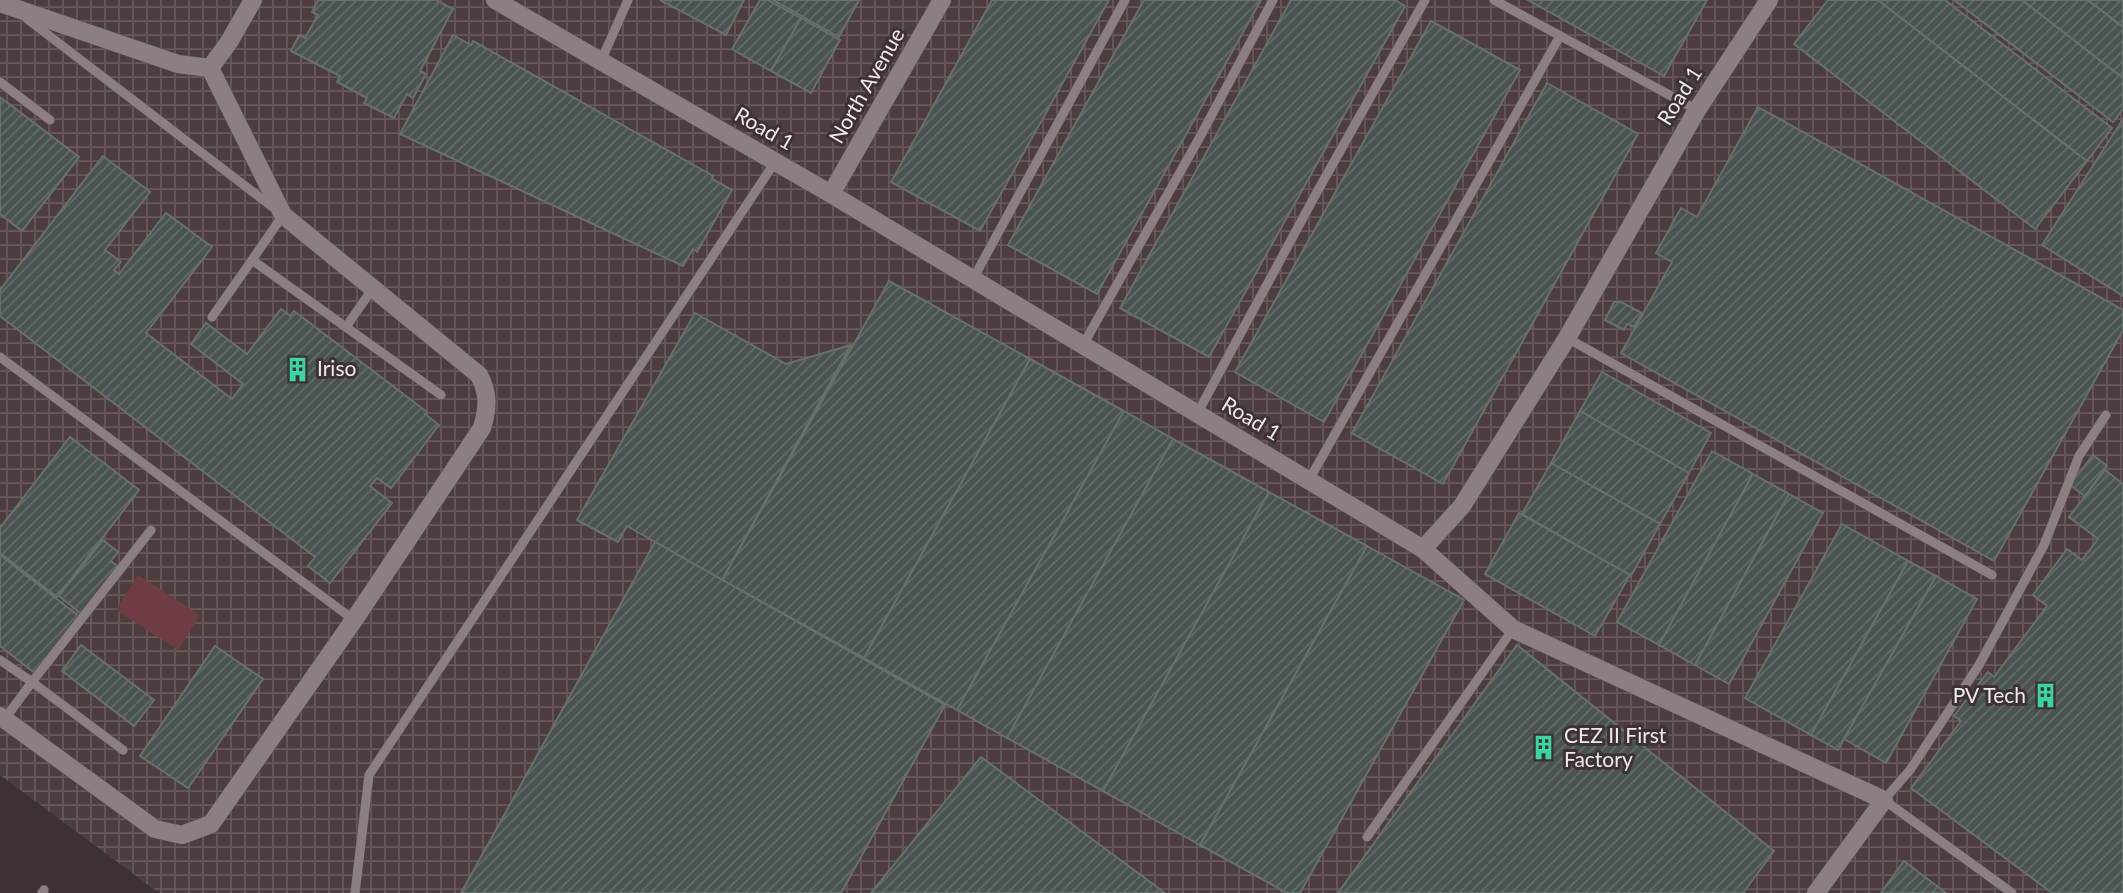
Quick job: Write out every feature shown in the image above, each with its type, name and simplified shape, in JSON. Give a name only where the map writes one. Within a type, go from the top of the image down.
[{"type":"street","points":[[210,68],[229,43],[253,0]]},
{"type":"street","name":"Road 1","points":[[495,0],[831,194],[1423,549],[1462,506],[1567,338],[1697,110],[1769,0]]},
{"type":"street","name":"North Avenue","points":[[831,194],[942,0]]},
{"type":"street","points":[[8,6],[178,64],[210,68]]},
{"type":"street","points":[[2,718],[155,829],[183,835],[211,824],[354,620],[482,428],[487,411],[487,395],[479,376],[283,215],[210,68]]},
{"type":"street","points":[[1423,549],[1513,629],[1884,800],[1816,893]]},
{"type":"lane","points":[[601,61],[628,0]]},
{"type":"lane","points":[[973,279],[1125,0]]},
{"type":"lane","points":[[1083,345],[1273,0]]},
{"type":"lane","points":[[1197,414],[1425,0]]},
{"type":"lane","points":[[1494,0],[1697,110]]},
{"type":"lane","points":[[8,6],[283,215],[212,317]]},
{"type":"lane","points":[[1309,480],[1560,36]]},
{"type":"lane","points":[[0,82],[50,120]]},
{"type":"lane","points":[[355,893],[369,775],[775,162]]},
{"type":"lane","points":[[252,260],[441,395]]},
{"type":"lane","points":[[346,327],[373,288]]},
{"type":"lane","points":[[1567,338],[1992,575]]},
{"type":"lane","points":[[0,357],[354,620]]},
{"type":"lane","points":[[2012,893],[1884,800],[1918,759],[1979,665],[2044,545],[2079,456],[2106,415]]},
{"type":"lane","points":[[2,718],[150,530]]},
{"type":"lane","points":[[1367,837],[1513,629]]},
{"type":"lane","points":[[0,660],[123,750]]},
{"type":"shaded area","points":[[0,0],[2123,0],[2123,893],[159,893],[0,775]]},
{"type":"shaded area","points":[[138,575],[200,615],[178,650],[116,610]]},
{"type":"building","points":[[318,0],[436,0],[453,9],[420,71],[426,74],[413,98],[407,94],[394,118],[364,103],[367,98],[337,82],[340,76],[291,51],[299,35],[305,38],[318,15],[312,12]]},
{"type":"building","points":[[660,0],[744,0],[726,35]]},
{"type":"building","points":[[760,0],[768,0],[801,18],[771,71],[732,49]]},
{"type":"building","points":[[773,0],[859,0],[839,37]]},
{"type":"building","points":[[992,0],[1109,0],[980,231],[891,182]]},
{"type":"building","points":[[1144,0],[1261,0],[1097,294],[1008,245]]},
{"type":"building","points":[[1291,0],[1395,0],[1405,6],[1209,357],[1120,308]]},
{"type":"building","points":[[1528,0],[1707,0],[1664,76]]},
{"type":"building","points":[[1828,0],[1878,0],[2087,161],[2035,229],[1794,44]]},
{"type":"building","points":[[1878,0],[1945,0],[2112,128],[2087,161]]},
{"type":"building","points":[[1954,0],[2022,0],[2123,78],[2123,109],[2113,122]]},
{"type":"building","points":[[2022,0],[2088,0],[2123,27],[2123,78]]},
{"type":"building","points":[[2088,0],[2123,0],[2123,27]]},
{"type":"building","points":[[801,18],[840,40],[811,93],[771,71]]},
{"type":"building","points":[[1431,21],[1520,70],[1324,422],[1235,372]]},
{"type":"building","points":[[453,35],[471,45],[473,41],[713,176],[712,179],[732,190],[697,252],[693,249],[683,266],[400,134]]},
{"type":"building","points":[[1547,83],[1638,134],[1443,484],[1352,433]]},
{"type":"building","points":[[0,97],[79,157],[22,231],[0,214]]},
{"type":"building","points":[[1758,107],[2123,310],[2123,330],[1994,561],[1621,353],[1672,262],[1656,253],[1681,208],[1697,217]]},
{"type":"building","points":[[2123,119],[2123,296],[2042,245]]},
{"type":"building","name":"Iriso","points":[[103,156],[150,192],[105,250],[121,262],[114,270],[119,274],[166,213],[212,247],[146,333],[232,399],[243,384],[191,344],[206,323],[247,354],[281,309],[290,316],[294,311],[427,412],[425,414],[439,425],[391,488],[377,478],[370,486],[392,503],[330,583],[308,566],[315,557],[0,316],[0,290]]},
{"type":"building","points":[[889,281],[1030,359],[864,658],[722,580]]},
{"type":"building","points":[[1614,302],[1621,302],[1642,313],[1634,327],[1627,324],[1624,330],[1605,320]]},
{"type":"building","points":[[695,313],[786,364],[851,345],[722,580],[627,526],[618,542],[577,520]]},
{"type":"building","points":[[1030,359],[1124,411],[957,710],[864,658]]},
{"type":"building","points":[[1602,372],[1711,433],[1689,473],[1580,411]]},
{"type":"building","points":[[1124,411],[1173,439],[1007,738],[957,710]]},
{"type":"building","points":[[1580,411],[1689,473],[1660,524],[1551,463]]},
{"type":"building","points":[[70,437],[139,490],[57,597],[0,553],[0,528]]},
{"type":"building","points":[[1173,439],[1269,492],[1103,791],[1007,738]]},
{"type":"building","points":[[1712,451],[1753,474],[1659,645],[1617,622]]},
{"type":"building","points":[[2093,455],[2107,466],[2085,496],[2070,485]]},
{"type":"building","points":[[1551,463],[1660,524],[1631,576],[1522,514]]},
{"type":"building","name":"PV Tech","points":[[2105,470],[2123,484],[2123,893],[2052,893],[1911,788],[1961,721],[1954,716],[1988,672],[1994,677],[2047,606],[2033,595],[2067,549],[2082,560],[2098,539],[2069,517]]},
{"type":"building","points":[[1753,474],[1789,494],[1695,665],[1659,645]]},
{"type":"building","points":[[1269,492],[1367,546],[1200,845],[1103,791]]},
{"type":"building","points":[[1789,494],[1823,513],[1729,684],[1695,665]]},
{"type":"building","points":[[1519,513],[1630,575],[1595,636],[1485,574]]},
{"type":"building","points":[[1842,524],[1908,561],[1811,735],[1745,698]]},
{"type":"building","points":[[103,540],[118,552],[111,561],[120,568],[83,615],[59,596]]},
{"type":"building","points":[[655,542],[945,705],[841,893],[461,893]]},
{"type":"building","points":[[1367,546],[1464,600],[1300,893],[1287,893],[1200,845]]},
{"type":"building","points":[[0,555],[80,617],[36,674],[0,646]]},
{"type":"building","points":[[1908,561],[1936,576],[1838,750],[1811,735]]},
{"type":"building","points":[[1936,576],[1977,599],[1886,763],[1844,739]]},
{"type":"building","points":[[81,645],[154,700],[134,726],[62,671]]},
{"type":"building","name":"CEZ II First Factory","points":[[1517,645],[1774,851],[1743,893],[1338,893]]},
{"type":"building","points":[[215,646],[263,679],[188,788],[140,756]]},
{"type":"building","points":[[981,757],[1165,893],[871,893]]},
{"type":"building","points":[[1904,861],[1946,893],[1881,893]]},
{"type":"place","name":"Iriso","points":[[297,369]]},
{"type":"place","name":"PV Tech","points":[[2046,696]]},
{"type":"place","name":"CEZ II First Factory","points":[[1544,748]]}]
